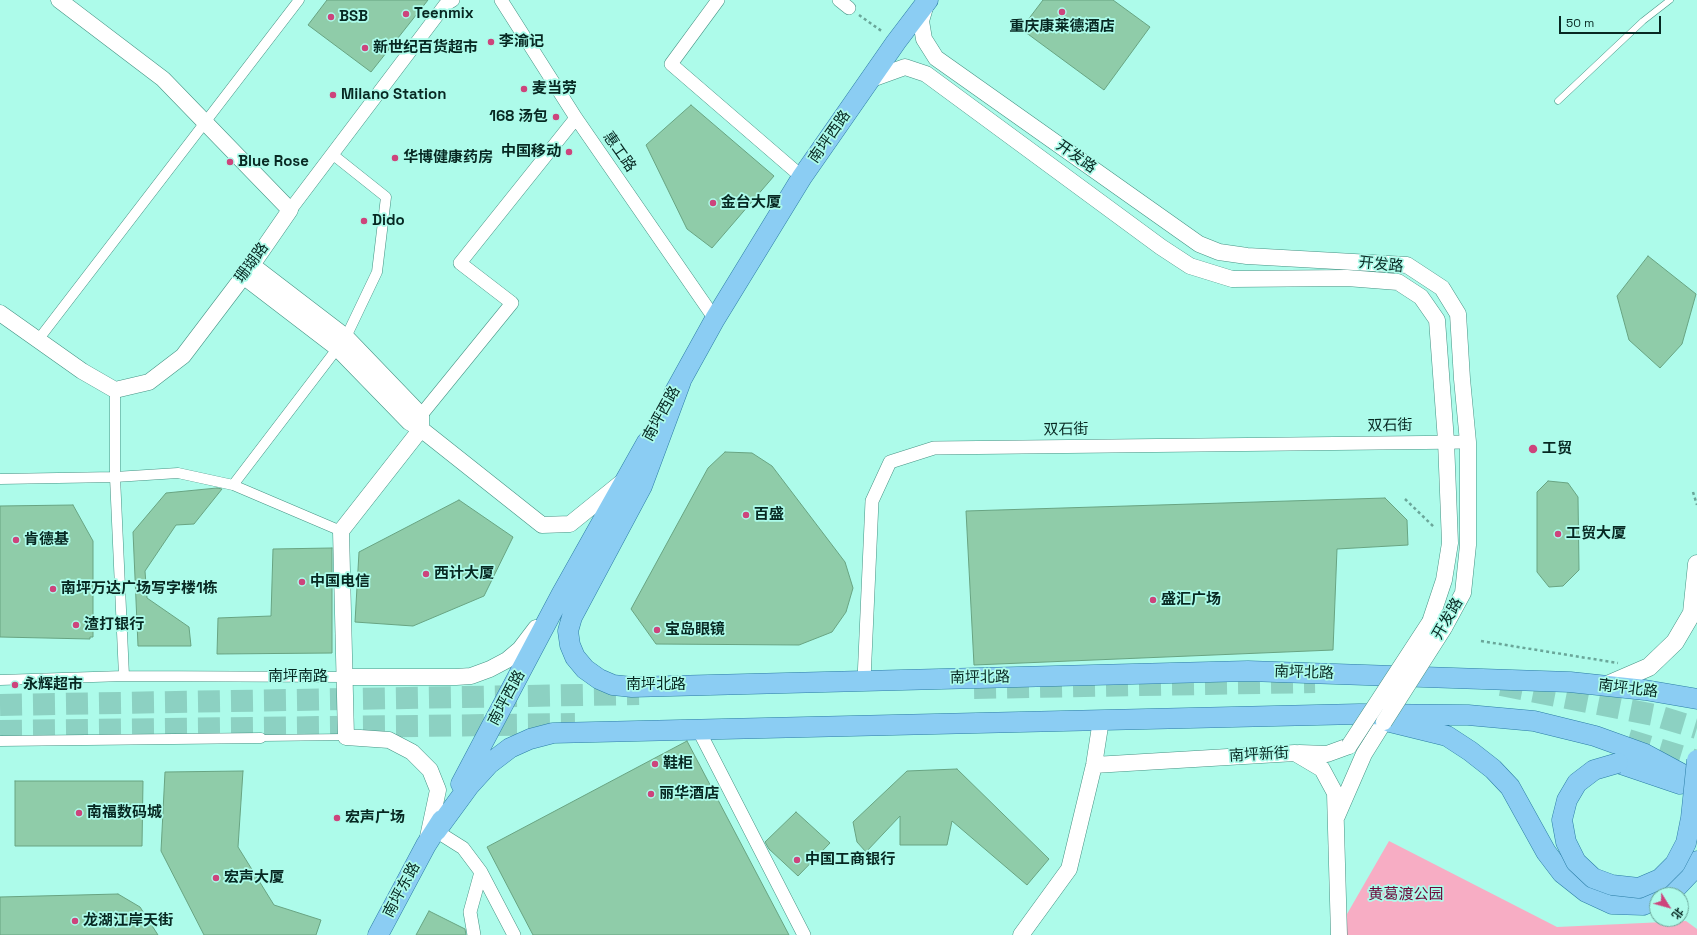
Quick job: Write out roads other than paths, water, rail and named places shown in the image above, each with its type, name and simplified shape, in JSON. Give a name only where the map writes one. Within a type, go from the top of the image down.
[{"type":"main road","name":"南坪西路","points":[[431,838],[561,595],[715,319],[802,177],[896,42],[928,0]]},
{"type":"main road","name":"南坪北路","points":[[681,381],[642,486],[572,617],[568,631],[570,645],[575,657],[585,669],[599,679],[613,685],[632,687],[1248,671],[1570,682],[1645,690],[1697,699]]},
{"type":"main road","points":[[1605,686],[1649,668],[1675,642],[1692,614],[1697,564]]},
{"type":"main road","points":[[431,838],[469,786],[489,764],[510,748],[530,739],[553,733],[1359,714],[1468,715],[1534,721],[1595,736],[1645,754],[1697,782]]},
{"type":"main road","points":[[1359,714],[1446,736],[1470,751],[1493,769],[1510,787],[1546,852],[1562,873],[1586,892],[1612,904],[1643,905],[1649,902]]},
{"type":"main road","points":[[1697,760],[1691,818],[1686,843],[1675,864],[1660,879],[1639,888],[1612,886],[1593,878],[1576,862],[1566,842],[1562,820],[1568,800],[1577,783],[1594,770],[1618,763],[1697,789]]},
{"type":"main road","name":"南坪东路","points":[[378,935],[431,838]]},
{"type":"main road","points":[[1677,887],[1692,872],[1697,861]]},
{"type":"street","points":[[58,0],[163,79],[290,210]]},
{"type":"street","points":[[38,340],[299,0]]},
{"type":"street","name":"珊瑚路","points":[[115,390],[149,382],[183,356],[248,270],[290,210],[445,5],[453,0]]},
{"type":"street","name":"惠工路","points":[[501,0],[576,118],[715,319]]},
{"type":"street","points":[[718,0],[672,64],[802,177]]},
{"type":"street","name":"开发路","points":[[928,0],[922,21],[924,39],[936,58],[1199,244],[1219,252],[1246,256],[1407,265],[1442,288],[1458,314],[1468,442],[1468,546],[1463,593],[1437,625],[1349,746],[1327,754],[1295,753]]},
{"type":"street","name":"开发路","points":[[869,80],[905,68],[926,74],[1161,247],[1190,266],[1232,279],[1347,278],[1398,282],[1421,297],[1438,320],[1446,441],[1450,543],[1437,625],[1384,722],[1364,754],[1335,824]]},
{"type":"street","points":[[514,935],[481,872],[463,848],[431,838],[438,790],[430,770],[412,752],[389,740],[346,737],[342,531],[417,422],[512,303],[460,263],[576,118]]},
{"type":"street","points":[[233,485],[341,343],[377,272],[386,197],[332,154]]},
{"type":"street","points":[[248,270],[341,343],[417,422],[542,525],[570,524],[627,478]]},
{"type":"street","points":[[0,313],[82,371],[115,390],[115,477],[124,676]]},
{"type":"street","name":"双石街","points":[[864,680],[872,501],[890,462],[934,448],[1446,441],[1468,442]]},
{"type":"street","points":[[0,479],[115,477],[178,473],[233,485],[342,531]]},
{"type":"street","name":"南坪南路","points":[[0,680],[124,676],[472,676],[490,670],[507,660],[520,649],[561,595]]},
{"type":"street","points":[[1020,935],[1069,868],[1094,765],[1100,720]]},
{"type":"street","points":[[698,729],[804,935]]},
{"type":"street","points":[[0,741],[260,738]]},
{"type":"street","name":"南坪新街","points":[[1094,765],[1295,753],[1322,769],[1334,793],[1339,935]]},
{"type":"street","points":[[474,935],[470,912],[481,872]]},
{"type":"lane","points":[[1558,101],[1643,21],[1670,0]]},
{"type":"lane","points":[[260,738],[346,737]]},
{"type":"tunnel","points":[[974,688],[1315,682]]},
{"type":"tunnel","points":[[1501,685],[1654,715],[1697,728]]},
{"type":"tunnel","points":[[0,705],[639,694]]},
{"type":"tunnel","points":[[0,731],[575,724]]},
{"type":"tunnel","points":[[1628,740],[1697,761]]},
{"type":"place","name":"重庆康莱德酒店","points":[[1062,12]]},
{"type":"place","name":"Teenmix","points":[[406,14]]},
{"type":"place","name":"BSB","points":[[331,17]]},
{"type":"place","name":"李渝记","points":[[491,42]]},
{"type":"place","name":"新世纪百货超市","points":[[365,48]]},
{"type":"place","name":"麦当劳","points":[[524,89]]},
{"type":"place","name":"Milano Station","points":[[333,95]]},
{"type":"place","name":"168 汤包","points":[[556,117]]},
{"type":"place","name":"中国移动","points":[[569,152]]},
{"type":"place","name":"华博健康药房","points":[[395,158]]},
{"type":"place","name":"Blue Rose","points":[[230,162]]},
{"type":"place","name":"金台大厦","points":[[713,203]]},
{"type":"place","name":"Dido","points":[[364,221]]},
{"type":"place","name":"工贸","points":[[1533,449]]},
{"type":"place","name":"百盛","points":[[746,515]]},
{"type":"place","name":"工贸大厦","points":[[1558,534]]},
{"type":"place","name":"肯德基","points":[[16,540]]},
{"type":"place","name":"西计大厦","points":[[426,574]]},
{"type":"place","name":"中国电信","points":[[302,582]]},
{"type":"place","name":"南坪万达广场写字楼1栋","points":[[53,589]]},
{"type":"place","name":"盛汇广场","points":[[1153,600]]},
{"type":"place","name":"渣打银行","points":[[76,625]]},
{"type":"place","name":"宝岛眼镜","points":[[657,630]]},
{"type":"place","name":"永辉超市","points":[[15,685]]},
{"type":"place","name":"鞋柜","points":[[655,764]]},
{"type":"place","name":"丽华酒店","points":[[651,794]]},
{"type":"place","name":"南福数码城","points":[[79,813]]},
{"type":"place","name":"宏声广场","points":[[337,818]]},
{"type":"place","name":"中国工商银行","points":[[797,860]]},
{"type":"place","name":"宏声大厦","points":[[216,878]]},
{"type":"place","name":"龙湖江岸天街","points":[[75,921]]},
{"type":"park label","name":"黄葛渡公园","points":[[1406,895]]}]
